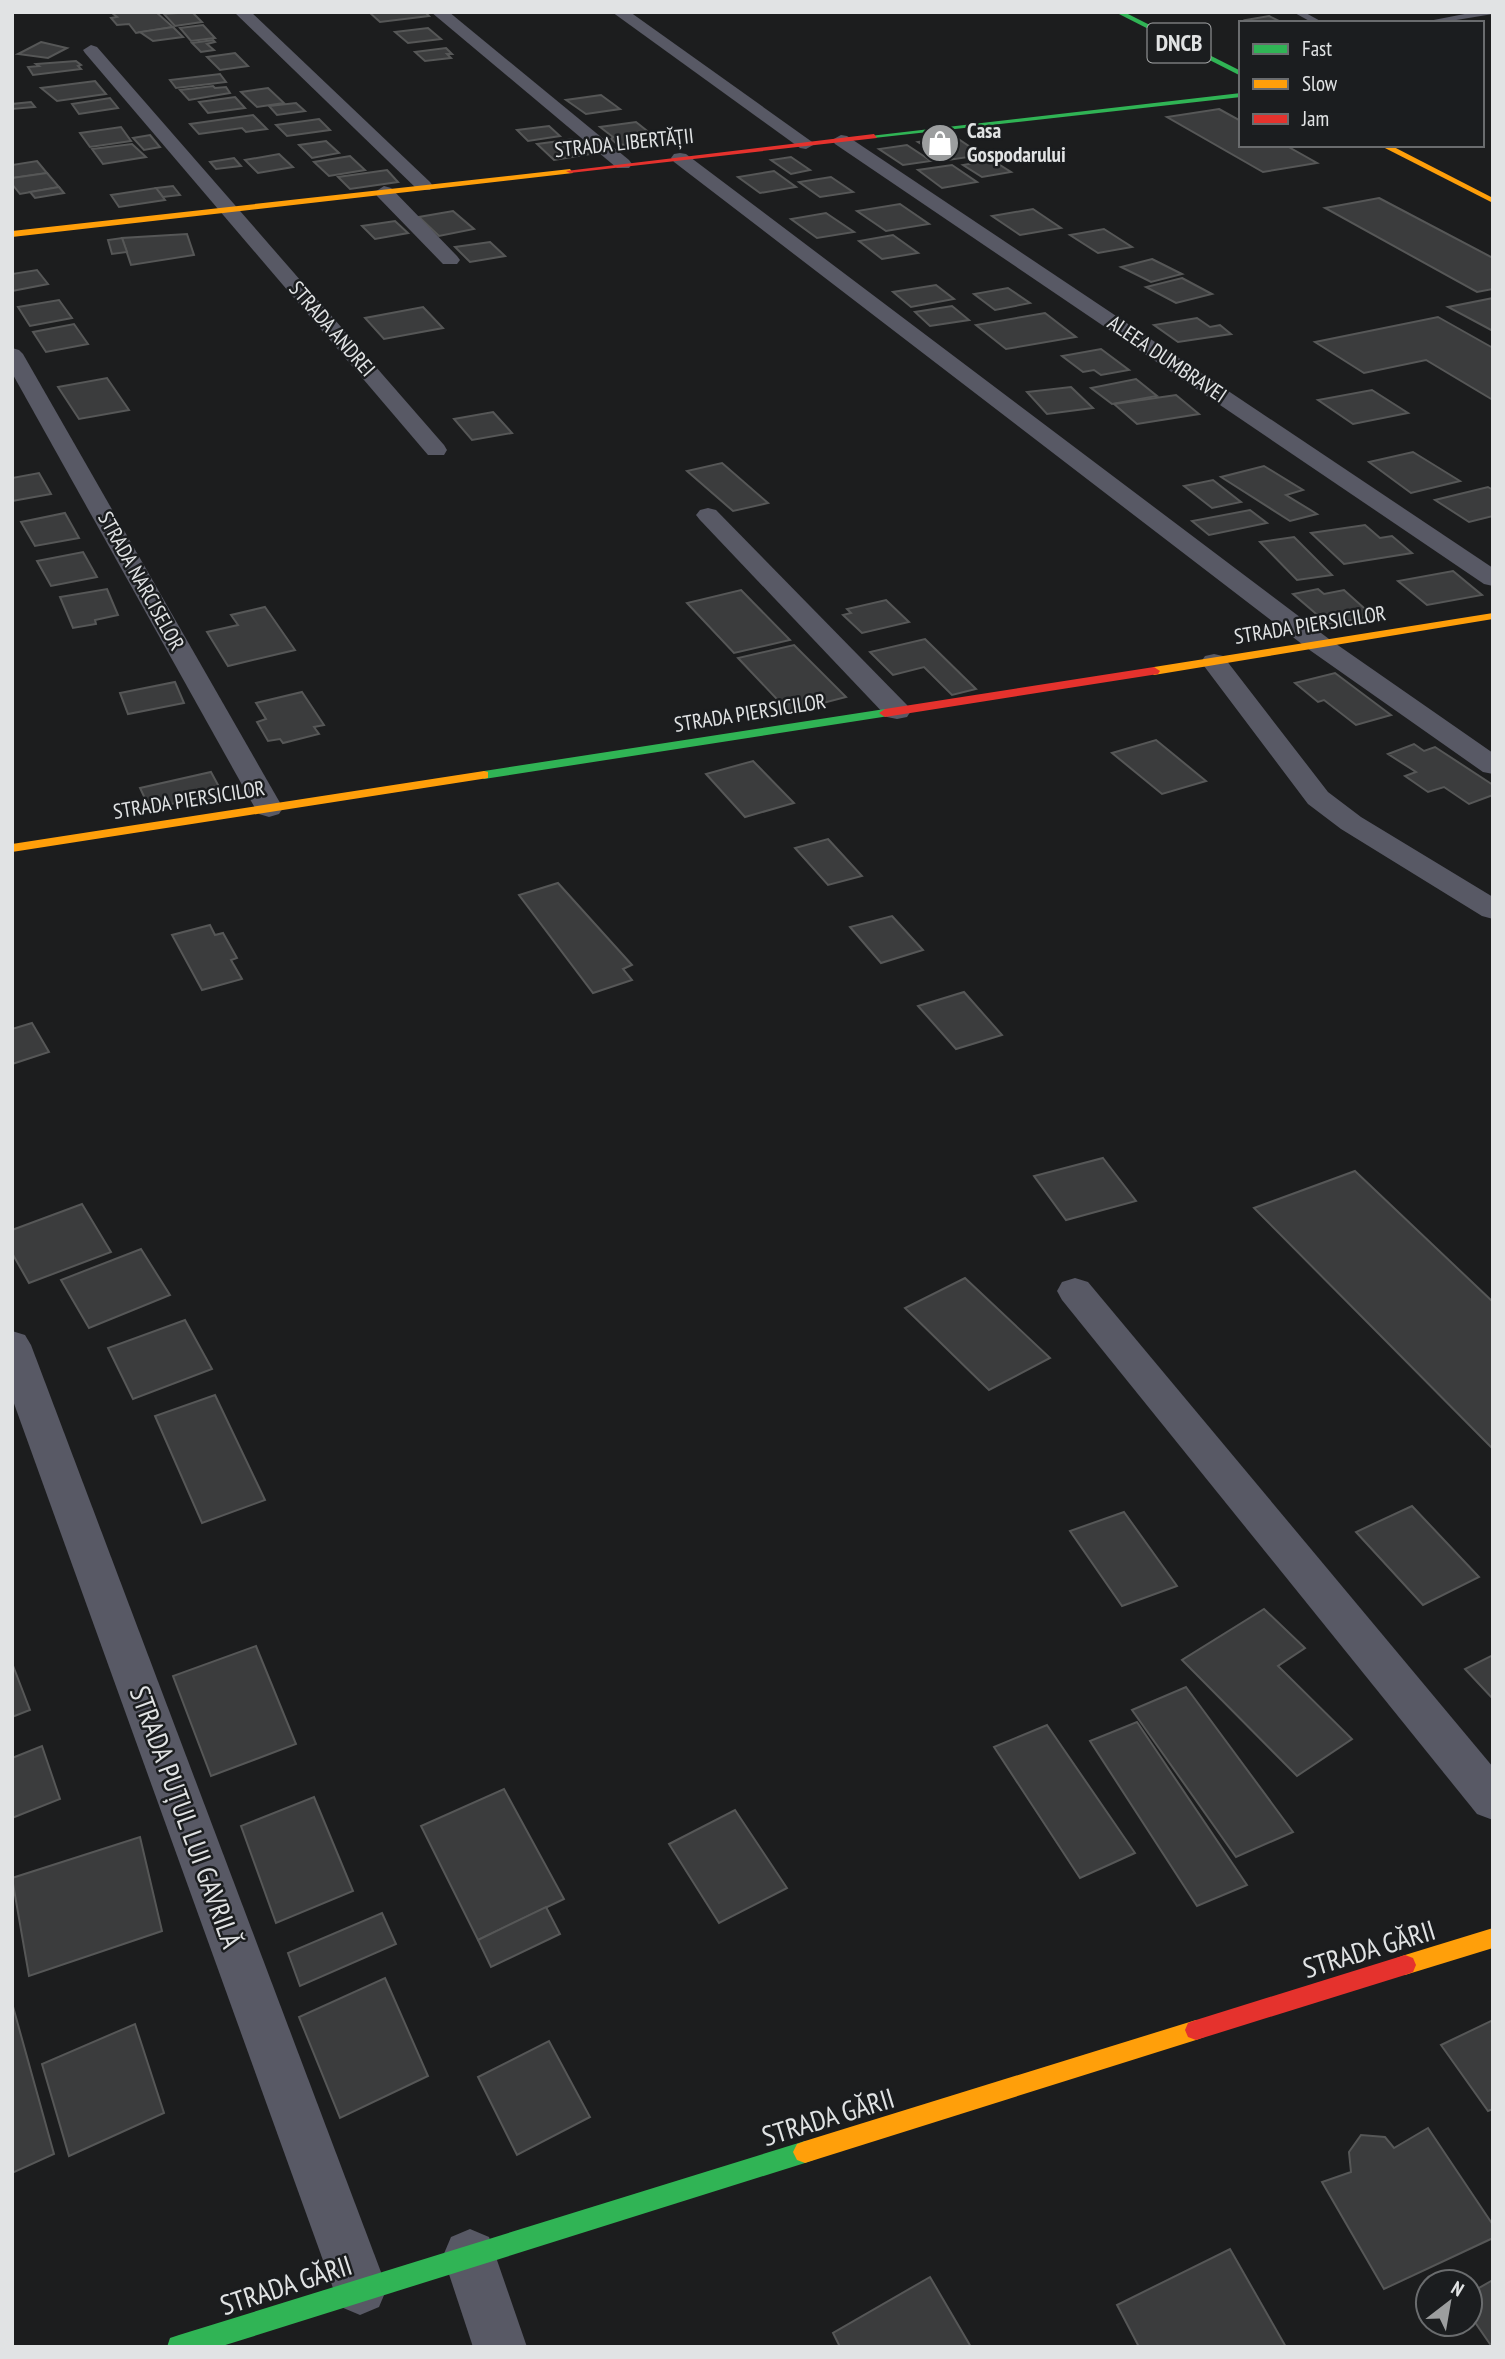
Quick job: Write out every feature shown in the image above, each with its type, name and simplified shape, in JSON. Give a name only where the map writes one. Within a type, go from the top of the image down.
[{"type":"street","points":[[242,12],[424,186]]},
{"type":"street","points":[[439,12],[623,164]]},
{"type":"street","points":[[620,12],[806,144]]},
{"type":"street","name":"DNCB","points":[[1118,12],[1239,73]]},
{"type":"street","name":"STRADA ANDREI","points":[[91,50],[436,450]]},
{"type":"street","name":"STRADA LIBERTĂȚII","points":[[12,234],[1239,95]]},
{"type":"street","name":"ALEEA DUMBRAVEI","points":[[841,140],[1493,579]]},
{"type":"street","points":[[1386,147],[1493,201]]},
{"type":"street","points":[[680,159],[1320,645],[1493,766]]},
{"type":"street","points":[[384,192],[450,260]]},
{"type":"street","name":"STRADA NARCISELOR","points":[[12,354],[269,808]]},
{"type":"street","points":[[708,515],[897,711]]},
{"type":"street","name":"STRADA PIERSICILOR","points":[[12,848],[1214,662],[1493,616]]},
{"type":"street","points":[[1214,662],[1318,798],[1351,823],[1493,911]]},
{"type":"street","points":[[1075,1291],[1493,1800]]},
{"type":"street","name":"STRADA PUȚUL LUI GAVRILĂ","points":[[12,1345],[360,2288]]},
{"type":"street","name":"STRADA GĂRII","points":[[179,2347],[360,2288],[1493,1938]]},
{"type":"street","points":[[470,2256],[500,2347]]},
{"type":"lane","points":[[1297,12],[1316,21]]},
{"type":"lane","points":[[1435,21],[1491,12]]},
{"type":"building","points":[[156,12],[173,27],[136,33],[129,24],[117,25],[111,18],[117,17],[112,13]]},
{"type":"building","points":[[192,12],[202,22],[175,26],[164,14]]},
{"type":"building","points":[[369,12],[425,12],[429,16],[380,22]]},
{"type":"building","points":[[1269,16],[1279,21],[1248,21],[1246,20]]},
{"type":"building","points":[[203,25],[215,38],[191,41],[180,28]]},
{"type":"building","points":[[173,27],[183,37],[153,41],[140,32]]},
{"type":"building","points":[[428,28],[441,39],[408,43],[395,32]]},
{"type":"building","points":[[41,42],[67,48],[48,58],[18,54]]},
{"type":"building","points":[[215,42],[207,44],[214,50],[201,52],[192,43]]},
{"type":"building","points":[[446,48],[452,54],[447,54],[451,58],[425,61],[415,52]]},
{"type":"building","points":[[235,53],[248,66],[220,70],[207,57]]},
{"type":"building","points":[[76,61],[81,65],[78,66],[81,69],[33,75],[28,67],[39,66],[36,64]]},
{"type":"building","points":[[220,74],[226,82],[176,88],[170,80]]},
{"type":"building","points":[[95,81],[106,94],[57,101],[41,88]]},
{"type":"building","points":[[226,87],[230,93],[189,100],[180,90]]},
{"type":"building","points":[[268,88],[284,103],[257,107],[241,92]]},
{"type":"building","points":[[601,95],[620,109],[586,114],[566,100]]},
{"type":"building","points":[[235,97],[245,108],[208,113],[199,102]]},
{"type":"building","points":[[110,98],[118,108],[79,114],[72,104]]},
{"type":"building","points":[[31,102],[35,107],[12,109],[12,104]]},
{"type":"building","points":[[296,103],[305,111],[277,115],[269,106]]},
{"type":"building","points":[[1219,109],[1239,120],[1239,147],[1289,147],[1317,163],[1263,172],[1167,117]]},
{"type":"building","points":[[253,115],[267,129],[246,132],[242,128],[199,134],[190,124]]},
{"type":"building","points":[[319,119],[330,130],[287,136],[276,125]]},
{"type":"building","points":[[636,122],[656,138],[627,145],[617,144],[611,139],[613,137],[600,127]]},
{"type":"building","points":[[549,126],[560,136],[528,141],[517,130]]},
{"type":"building","points":[[121,127],[131,141],[90,147],[80,133]]},
{"type":"building","points":[[150,135],[160,147],[144,150],[133,138]]},
{"type":"building","points":[[954,136],[982,155],[948,160],[918,142]]},
{"type":"building","points":[[574,139],[590,154],[554,160],[537,144]]},
{"type":"building","points":[[326,141],[339,153],[312,158],[299,145]]},
{"type":"building","points":[[132,144],[146,157],[103,164],[92,149]]},
{"type":"building","points":[[907,145],[931,161],[903,165],[879,149]]},
{"type":"building","points":[[279,154],[293,167],[258,173],[245,160]]},
{"type":"building","points":[[350,156],[365,170],[329,176],[314,162]]},
{"type":"building","points":[[791,157],[810,170],[791,174],[771,160]]},
{"type":"building","points":[[234,158],[241,166],[216,169],[210,162]]},
{"type":"building","points":[[992,160],[1011,172],[982,177],[963,165]]},
{"type":"building","points":[[37,161],[47,173],[12,178],[12,165]]},
{"type":"building","points":[[952,165],[977,182],[942,188],[918,170]]},
{"type":"building","points":[[387,170],[398,182],[350,189],[338,177]]},
{"type":"building","points":[[774,171],[796,187],[760,193],[738,177]]},
{"type":"building","points":[[47,173],[59,187],[20,194],[12,184],[12,178]]},
{"type":"building","points":[[831,177],[853,192],[820,197],[799,182]]},
{"type":"building","points":[[173,186],[180,195],[163,197],[156,188]]},
{"type":"building","points":[[59,187],[64,193],[35,198],[30,192]]},
{"type":"building","points":[[156,188],[165,200],[119,207],[111,195]]},
{"type":"building","points":[[1379,198],[1493,258],[1493,289],[1477,292],[1325,208]]},
{"type":"building","points":[[900,204],[929,224],[886,231],[857,211]]},
{"type":"building","points":[[1033,209],[1061,228],[1020,235],[992,216]]},
{"type":"building","points":[[453,211],[474,229],[439,236],[419,217]]},
{"type":"building","points":[[826,213],[854,232],[817,238],[791,219]]},
{"type":"building","points":[[395,221],[408,233],[375,239],[362,226]]},
{"type":"building","points":[[1104,229],[1132,247],[1098,253],[1070,235]]},
{"type":"building","points":[[187,234],[194,255],[131,265],[122,238]]},
{"type":"building","points":[[893,235],[918,253],[882,259],[859,241]]},
{"type":"building","points":[[122,238],[127,252],[112,254],[108,240]]},
{"type":"building","points":[[490,242],[505,256],[470,262],[455,247]]},
{"type":"building","points":[[1152,259],[1182,274],[1151,282],[1121,267]]},
{"type":"building","points":[[37,270],[48,284],[12,291],[12,274]]},
{"type":"building","points":[[1182,278],[1212,294],[1176,303],[1146,287]]},
{"type":"building","points":[[936,285],[954,299],[911,307],[893,292]]},
{"type":"building","points":[[1008,288],[1030,303],[995,310],[974,294]]},
{"type":"building","points":[[1493,298],[1493,331],[1448,307]]},
{"type":"building","points":[[59,300],[72,318],[30,326],[18,307]]},
{"type":"building","points":[[952,306],[969,320],[930,326],[915,312]]},
{"type":"building","points":[[423,307],[443,328],[384,339],[365,318]]},
{"type":"building","points":[[1045,313],[1076,337],[1006,349],[976,325]]},
{"type":"building","points":[[1438,317],[1493,348],[1493,400],[1426,360],[1364,373],[1315,342]]},
{"type":"building","points":[[1197,318],[1210,327],[1220,325],[1231,334],[1178,342],[1154,325]]},
{"type":"building","points":[[74,324],[88,344],[46,352],[33,332]]},
{"type":"building","points":[[1101,349],[1129,370],[1101,375],[1094,370],[1083,372],[1062,356]]},
{"type":"building","points":[[107,378],[129,410],[79,419],[58,387]]},
{"type":"building","points":[[1136,379],[1157,396],[1112,404],[1091,388]]},
{"type":"building","points":[[1071,387],[1093,408],[1047,414],[1027,392]]},
{"type":"building","points":[[1372,390],[1408,413],[1353,424],[1318,400]]},
{"type":"building","points":[[1176,395],[1199,414],[1137,424],[1114,404]]},
{"type":"building","points":[[493,412],[512,433],[472,440],[454,419]]},
{"type":"building","points":[[1413,452],[1460,481],[1411,493],[1369,462]]},
{"type":"building","points":[[722,463],[768,503],[733,511],[687,471]]},
{"type":"building","points":[[1264,466],[1303,490],[1286,495],[1317,514],[1290,521],[1221,477]]},
{"type":"building","points":[[39,473],[51,494],[12,501],[12,478]]},
{"type":"building","points":[[1213,480],[1241,502],[1212,508],[1184,486]]},
{"type":"building","points":[[1488,487],[1493,490],[1493,516],[1469,522],[1435,500]]},
{"type":"building","points":[[1250,510],[1267,523],[1209,535],[1192,521]]},
{"type":"building","points":[[65,513],[79,538],[35,546],[21,522]]},
{"type":"building","points":[[1365,525],[1380,538],[1392,536],[1412,553],[1344,564],[1311,533]]},
{"type":"building","points":[[1294,537],[1332,575],[1297,580],[1260,542]]},
{"type":"building","points":[[83,552],[97,577],[51,586],[37,561]]},
{"type":"building","points":[[1453,571],[1482,595],[1427,605],[1398,581]]},
{"type":"building","points":[[107,589],[118,615],[95,620],[96,624],[73,628],[60,597]]},
{"type":"building","points":[[1318,589],[1324,594],[1344,590],[1373,616],[1328,624],[1293,594]]},
{"type":"building","points":[[741,590],[790,640],[734,653],[687,603]]},
{"type":"building","points":[[886,600],[909,622],[862,633],[843,615],[851,613],[847,609]]},
{"type":"building","points":[[265,607],[295,650],[228,666],[207,632],[238,625],[231,615]]},
{"type":"building","points":[[925,639],[976,689],[952,695],[924,667],[893,675],[870,652]]},
{"type":"building","points":[[794,645],[846,697],[789,712],[738,658]]},
{"type":"building","points":[[1335,673],[1391,715],[1356,725],[1324,700],[1318,702],[1295,683]]},
{"type":"building","points":[[175,682],[184,703],[128,714],[120,693]]},
{"type":"building","points":[[302,692],[324,725],[314,727],[319,734],[283,743],[280,739],[268,741],[257,722],[266,719],[256,703]]},
{"type":"building","points":[[1156,740],[1206,781],[1162,794],[1112,753]]},
{"type":"building","points":[[1414,744],[1424,751],[1435,747],[1493,785],[1493,795],[1469,804],[1444,787],[1428,792],[1405,776],[1416,772],[1388,754]]},
{"type":"building","points":[[753,761],[794,803],[745,817],[706,774]]},
{"type":"building","points":[[211,772],[224,796],[203,800],[201,797],[150,809],[140,788]]},
{"type":"building","points":[[828,839],[862,876],[828,885],[795,848]]},
{"type":"building","points":[[558,883],[632,965],[623,969],[632,980],[593,993],[519,895]]},
{"type":"building","points":[[892,916],[923,950],[881,963],[850,927]]},
{"type":"building","points":[[210,925],[215,935],[223,933],[237,958],[231,960],[242,979],[202,990],[172,935]]},
{"type":"building","points":[[964,992],[1002,1035],[956,1049],[918,1006]]},
{"type":"building","points":[[32,1023],[49,1052],[12,1064],[12,1029]]},
{"type":"building","points":[[1103,1158],[1136,1201],[1066,1220],[1034,1176]]},
{"type":"building","points":[[1355,1171],[1493,1302],[1493,1449],[1254,1208]]},
{"type":"building","points":[[82,1204],[111,1252],[29,1283],[12,1253],[12,1230]]},
{"type":"building","points":[[141,1249],[170,1295],[89,1328],[61,1280]]},
{"type":"building","points":[[965,1278],[1050,1358],[989,1390],[905,1308]]},
{"type":"building","points":[[185,1320],[212,1369],[133,1399],[108,1348]]},
{"type":"building","points":[[215,1395],[265,1500],[202,1523],[155,1416]]},
{"type":"building","points":[[1412,1506],[1479,1577],[1423,1605],[1356,1532]]},
{"type":"building","points":[[1124,1512],[1177,1586],[1122,1606],[1070,1531]]},
{"type":"building","points":[[1264,1609],[1305,1648],[1278,1666],[1352,1739],[1297,1776],[1182,1660]]},
{"type":"building","points":[[256,1646],[296,1744],[211,1776],[173,1676]]},
{"type":"building","points":[[1493,1655],[1493,1699],[1465,1669]]},
{"type":"building","points":[[12,1663],[30,1710],[12,1717]]},
{"type":"building","points":[[1186,1687],[1293,1832],[1236,1857],[1132,1710]]},
{"type":"building","points":[[1137,1722],[1247,1885],[1197,1906],[1090,1741]]},
{"type":"building","points":[[1047,1725],[1135,1853],[1080,1878],[994,1747]]},
{"type":"building","points":[[42,1746],[60,1799],[12,1818],[12,1758]]},
{"type":"building","points":[[504,1789],[564,1899],[478,1940],[421,1826]]},
{"type":"building","points":[[314,1797],[353,1891],[276,1923],[241,1826]]},
{"type":"building","points":[[735,1810],[787,1888],[719,1923],[669,1844]]},
{"type":"building","points":[[140,1837],[162,1931],[29,1976],[12,1878]]},
{"type":"building","points":[[546,1907],[560,1934],[491,1967],[478,1940]]},
{"type":"building","points":[[382,1913],[396,1944],[300,1986],[288,1953]]},
{"type":"building","points":[[385,1978],[428,2076],[340,2118],[299,2017]]},
{"type":"building","points":[[12,2003],[54,2154],[12,2173]]},
{"type":"building","points":[[1493,2020],[1493,2109],[1488,2111],[1441,2045]]},
{"type":"building","points":[[135,2024],[164,2113],[69,2156],[42,2064]]},
{"type":"building","points":[[549,2041],[590,2117],[517,2155],[478,2077]]},
{"type":"building","points":[[1428,2128],[1493,2225],[1493,2238],[1429,2268],[1414,2268],[1414,2275],[1384,2289],[1322,2182],[1351,2172],[1349,2152],[1361,2135],[1385,2137],[1394,2148]]},
{"type":"building","points":[[1230,2249],[1286,2347],[1139,2347],[1117,2305]]},
{"type":"building","points":[[930,2277],[971,2347],[840,2347],[833,2333]]},
{"type":"building","points":[[1493,2280],[1493,2347],[1484,2335],[1484,2285]]},
{"type":"traffic: fast","points":[[1118,12],[1239,73]]},
{"type":"traffic: fast","points":[[874,136],[1239,95]]},
{"type":"traffic: fast","points":[[484,775],[885,713]]},
{"type":"traffic: fast","points":[[179,2347],[805,2152]]},
{"type":"traffic: slow","points":[[1387,147],[1493,201]]},
{"type":"traffic: slow","points":[[12,234],[570,171]]},
{"type":"traffic: slow","points":[[1154,671],[1493,616]]},
{"type":"traffic: slow","points":[[12,848],[484,775]]},
{"type":"traffic: slow","points":[[1405,1965],[1493,1938]]},
{"type":"traffic: slow","points":[[805,2152],[1196,2030]]},
{"type":"traffic: jam","points":[[570,171],[874,136]]},
{"type":"traffic: jam","points":[[885,713],[1154,671]]},
{"type":"traffic: jam","points":[[1196,2030],[1405,1965]]},
{"type":"place","name":"Casa Gospodarului","points":[[940,143]]}]
